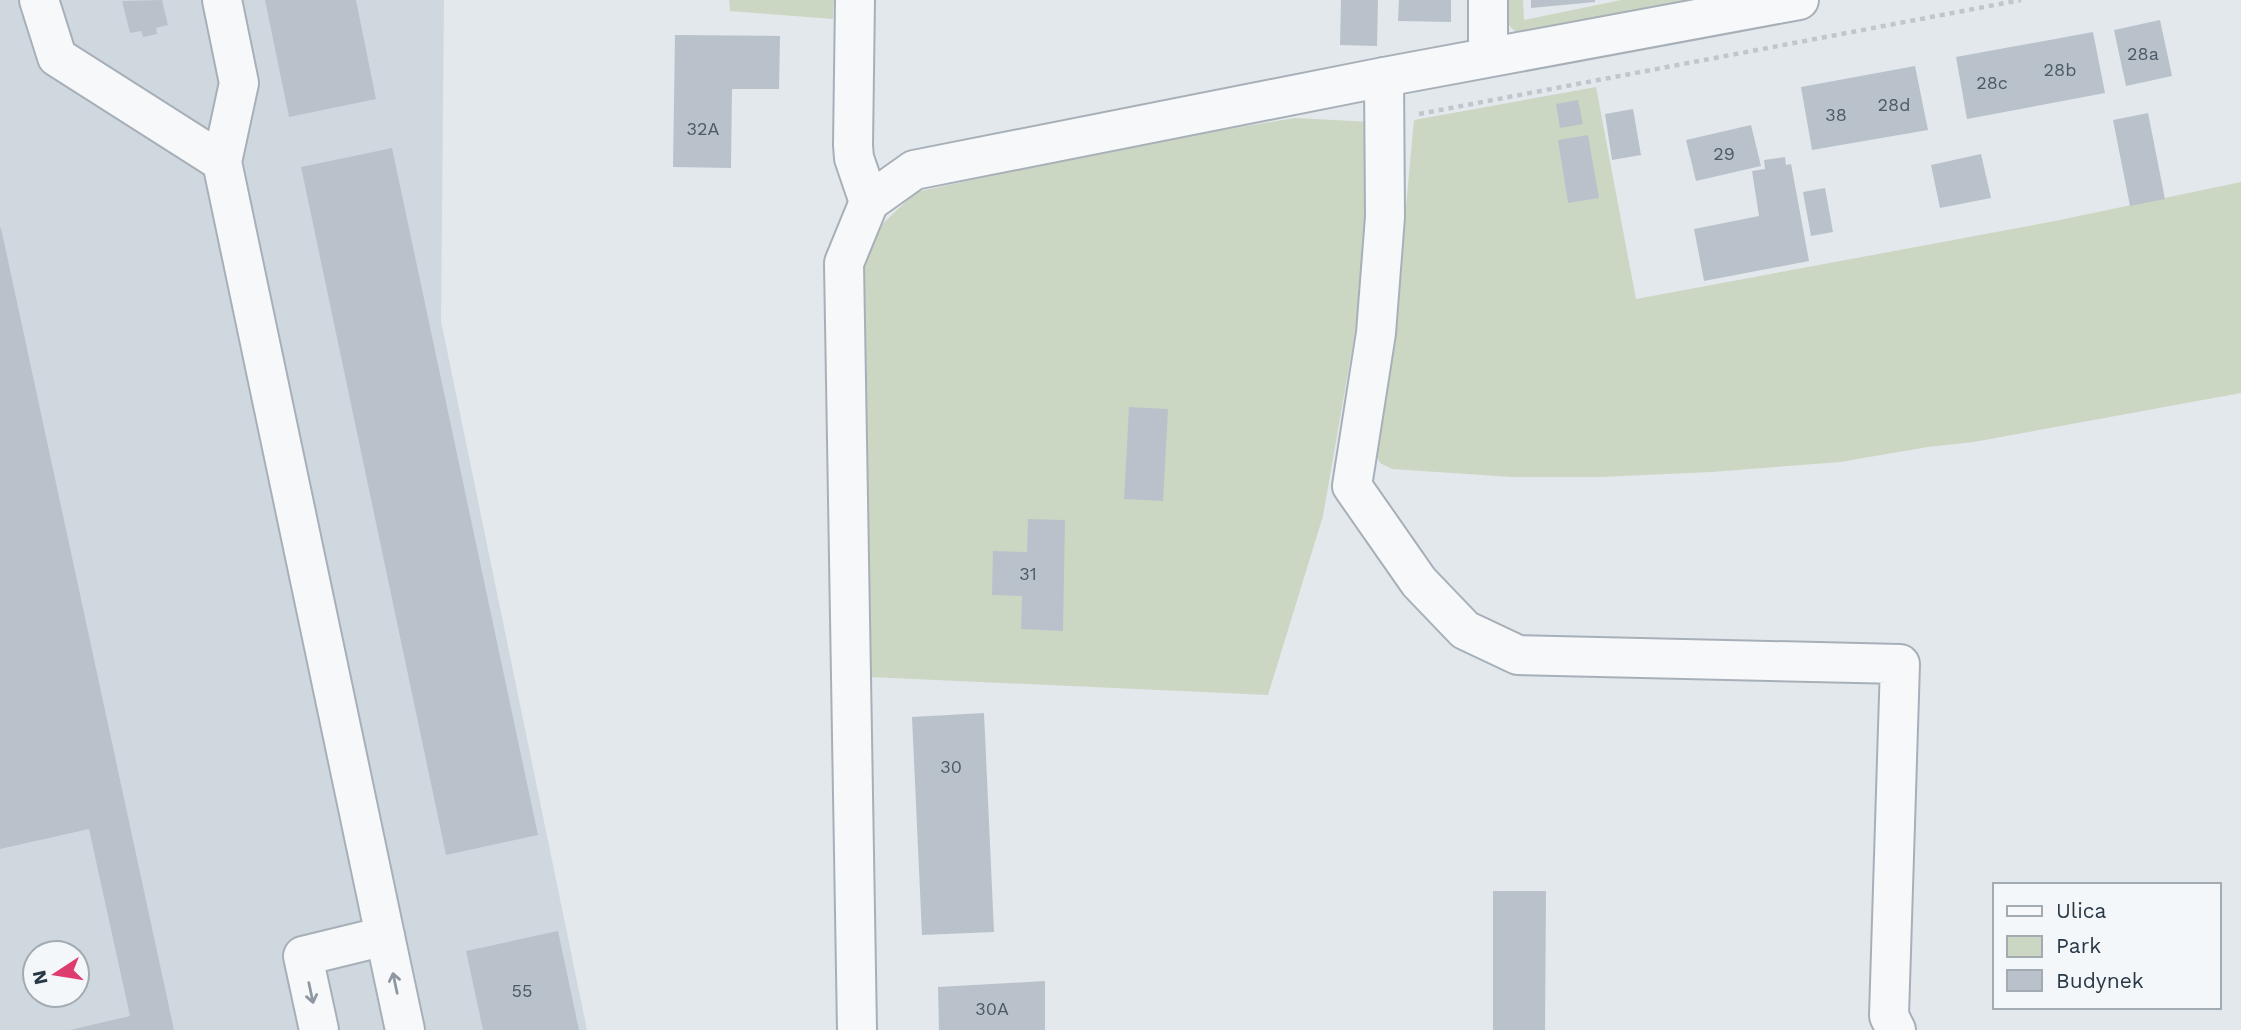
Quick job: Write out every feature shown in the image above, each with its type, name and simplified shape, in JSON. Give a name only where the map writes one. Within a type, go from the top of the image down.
[{"type":"street","points":[[39,0],[57,57],[222,162]]},
{"type":"street","points":[[222,0],[239,83],[222,162],[405,1030]]},
{"type":"street","points":[[855,0],[853,145],[869,202]]},
{"type":"street","points":[[1488,0],[1488,57]]},
{"type":"street","points":[[857,1030],[844,263],[869,202],[914,170],[1384,76],[1799,0]]},
{"type":"street","points":[[1384,76],[1385,217],[1376,333],[1352,486],[1419,582],[1465,630],[1518,656],[1900,664],[1889,1016],[1896,1030]]},
{"type":"street","points":[[319,1030],[303,956],[385,936]]},
{"type":"path","points":[[1384,121],[2021,0]]},
{"type":"shaded area","points":[[0,0],[444,0],[441,321],[587,1030],[0,1030]]},
{"type":"green space","points":[[729,0],[834,0],[833,19],[730,11]]},
{"type":"green space","points":[[1506,0],[1523,0],[1524,20],[1621,0],[1709,0],[1524,35],[1509,26]]},
{"type":"green space","points":[[1596,87],[1636,299],[2050,222],[2241,182],[2241,393],[1974,442],[1840,462],[1601,477],[1512,477],[1392,469],[1380,463],[1375,453],[1396,251],[1402,250],[1414,120]]},
{"type":"green space","points":[[1295,118],[1372,122],[1375,218],[1323,516],[1268,695],[870,677],[859,273],[877,229],[916,192],[1136,144]]},
{"type":"building","points":[[162,0],[168,25],[156,28],[157,34],[143,37],[141,31],[130,33],[122,1]]},
{"type":"building","points":[[265,0],[356,0],[376,99],[289,117]]},
{"type":"building","points":[[1341,0],[1378,0],[1377,46],[1340,45]]},
{"type":"building","points":[[1399,0],[1451,0],[1451,22],[1398,21]]},
{"type":"building","points":[[1531,0],[1595,0],[1595,2],[1531,8]]},
{"type":"building","points":[[2160,20],[2172,76],[2126,86],[2114,30]]},
{"type":"building","points":[[2093,32],[2105,93],[1967,119],[1956,57]]},
{"type":"building","points":[[675,35],[780,36],[779,89],[732,89],[731,168],[673,167]]},
{"type":"building","points":[[1915,66],[1928,130],[1812,150],[1801,87]]},
{"type":"building","points":[[1578,100],[1583,124],[1560,128],[1556,104]]},
{"type":"building","points":[[1633,109],[1641,155],[1612,160],[1605,114]]},
{"type":"building","points":[[2148,113],[2165,199],[2130,206],[2113,120]]},
{"type":"building","points":[[1751,125],[1761,166],[1696,181],[1686,140]]},
{"type":"building","points":[[1588,135],[1599,198],[1568,203],[1558,140]]},
{"type":"building","points":[[392,148],[538,835],[446,855],[301,167]]},
{"type":"building","points":[[1981,154],[1991,198],[1940,208],[1931,165]]},
{"type":"building","points":[[1785,157],[1786,165],[1791,164],[1809,261],[1704,281],[1694,229],[1759,216],[1752,171],[1765,169],[1764,160]]},
{"type":"building","points":[[1825,188],[1833,232],[1811,236],[1803,192]]},
{"type":"building","points":[[0,228],[174,1030],[70,1030],[130,1016],[89,829],[0,849]]},
{"type":"building","points":[[1129,407],[1168,409],[1163,501],[1124,499]]},
{"type":"building","points":[[1028,519],[1065,520],[1063,631],[1021,629],[1022,596],[992,595],[993,551],[1027,552]]},
{"type":"building","points":[[984,713],[994,932],[922,935],[912,717]]},
{"type":"building","points":[[1493,891],[1546,891],[1545,1030],[1493,1030]]},
{"type":"building","points":[[558,931],[579,1030],[483,1030],[466,951]]},
{"type":"building","points":[[1045,981],[1045,1030],[939,1030],[938,987]]}]
